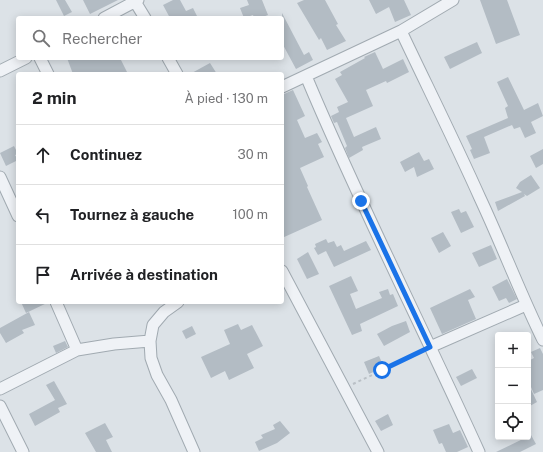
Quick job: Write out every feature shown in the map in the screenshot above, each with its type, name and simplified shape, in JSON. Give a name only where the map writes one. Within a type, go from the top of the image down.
[{"type":"street","points":[[284,86],[401,31],[453,0]]},
{"type":"street","points":[[108,16],[136,1],[144,16]]},
{"type":"street","points":[[401,31],[481,200],[526,305],[543,340]]},
{"type":"street","points":[[0,71],[22,60]]},
{"type":"street","points":[[41,60],[47,72]]},
{"type":"street","points":[[169,60],[176,72]]},
{"type":"street","points":[[306,76],[357,194],[479,452]]},
{"type":"street","points":[[0,177],[16,212]]},
{"type":"street","points":[[284,275],[378,452]]},
{"type":"street","points":[[57,304],[77,350]]},
{"type":"street","points":[[175,304],[164,312],[153,325],[150,341],[151,358],[157,376],[171,400],[194,452]]},
{"type":"street","points":[[430,347],[526,305]]},
{"type":"street","points":[[0,389],[77,350],[114,344],[150,341]]},
{"type":"street","points":[[0,406],[23,452]]},
{"type":"path","points":[[344,388],[430,347]]},
{"type":"building","points":[[56,0],[65,0],[72,12],[64,16]]},
{"type":"building","points":[[83,0],[118,0],[90,14]]},
{"type":"building","points":[[173,0],[180,0],[186,11],[193,8],[197,16],[169,16],[163,5]]},
{"type":"building","points":[[247,0],[262,0],[268,15],[243,16],[240,8],[249,5]]},
{"type":"building","points":[[304,0],[325,0],[338,24],[336,25],[346,41],[327,50],[321,38],[319,40],[297,3]]},
{"type":"building","points":[[369,0],[404,0],[411,15],[395,22],[389,7],[376,14]]},
{"type":"building","points":[[480,0],[507,0],[520,35],[496,44]]},
{"type":"building","points":[[284,17],[304,55],[309,52],[313,60],[296,69],[284,47]]},
{"type":"building","points":[[477,42],[482,53],[450,69],[444,57]]},
{"type":"building","points":[[375,52],[383,69],[403,59],[409,72],[387,83],[386,81],[366,90],[373,106],[346,118],[354,137],[376,127],[381,139],[362,147],[363,150],[349,158],[345,148],[347,146],[337,122],[334,123],[331,116],[339,112],[337,107],[348,102],[335,79],[342,75],[340,72]]},
{"type":"building","points":[[68,60],[121,60],[127,72],[72,72]]},
{"type":"building","points":[[210,63],[216,72],[194,72]]},
{"type":"building","points":[[508,77],[524,110],[538,103],[543,116],[531,122],[536,133],[525,138],[520,127],[514,129],[512,125],[484,137],[490,153],[474,159],[470,150],[472,149],[466,136],[508,118],[505,108],[508,106],[497,82]]},
{"type":"building","points":[[293,90],[305,116],[297,120],[305,138],[317,133],[322,142],[318,144],[324,157],[300,168],[322,220],[284,237],[284,94]]},
{"type":"building","points":[[14,146],[16,150],[16,161],[6,166],[0,153]]},
{"type":"building","points":[[543,149],[543,164],[536,168],[530,156]]},
{"type":"building","points":[[419,152],[424,161],[429,159],[434,169],[417,177],[414,167],[405,172],[400,162]]},
{"type":"building","points":[[531,175],[540,188],[527,196],[524,194],[525,196],[498,211],[495,202],[522,192],[516,188],[520,182]]},
{"type":"building","points":[[459,209],[461,213],[466,211],[474,227],[461,233],[451,212]]},
{"type":"building","points":[[443,232],[451,246],[439,253],[431,238]]},
{"type":"building","points":[[326,239],[328,243],[334,241],[337,247],[341,245],[344,251],[366,241],[371,250],[334,267],[326,251],[318,255],[314,248],[316,247],[315,244]]},
{"type":"building","points":[[491,245],[497,259],[479,267],[472,253]]},
{"type":"building","points":[[308,252],[319,274],[307,279],[297,259]]},
{"type":"building","points":[[351,276],[358,291],[350,294],[356,309],[382,298],[379,292],[388,289],[390,295],[393,294],[398,306],[360,324],[362,331],[352,335],[329,286]]},
{"type":"building","points":[[507,279],[517,299],[509,303],[506,298],[499,301],[492,287]]},
{"type":"building","points":[[470,289],[475,297],[468,300],[476,319],[442,334],[430,308]]},
{"type":"building","points":[[22,304],[45,304],[26,313]]},
{"type":"building","points":[[29,312],[35,325],[22,330],[24,333],[6,343],[0,333],[0,328]]},
{"type":"building","points":[[406,321],[410,332],[384,346],[377,334]]},
{"type":"building","points":[[238,324],[241,330],[252,325],[263,346],[247,354],[254,368],[229,380],[225,371],[211,378],[201,357],[230,344],[224,330]]},
{"type":"building","points":[[192,326],[196,334],[186,339],[182,331]]},
{"type":"building","points":[[65,341],[68,347],[56,353],[53,346]]},
{"type":"building","points":[[540,348],[543,354],[543,390],[534,394],[531,387],[531,360],[534,358],[531,352]]},
{"type":"building","points":[[379,356],[384,367],[369,374],[364,362]]},
{"type":"building","points":[[472,369],[477,378],[461,386],[456,377]]},
{"type":"building","points":[[54,381],[67,404],[58,408],[60,412],[35,426],[29,414],[55,400],[46,385]]},
{"type":"building","points":[[531,389],[537,402],[531,405]]},
{"type":"building","points":[[388,414],[393,425],[381,431],[375,421]]},
{"type":"building","points":[[280,421],[290,433],[277,443],[259,451],[255,442],[263,438],[261,435],[275,429],[273,425]]},
{"type":"building","points":[[105,423],[113,437],[106,440],[112,452],[96,452],[85,433]]},
{"type":"building","points":[[449,424],[453,433],[460,430],[468,447],[457,452],[446,452],[442,443],[439,444],[433,430]]},
{"type":"building","points":[[531,435],[536,444],[520,452],[496,452],[521,440],[531,440]]},
{"type":"route","points":[[361,201],[430,347],[382,370]]}]
